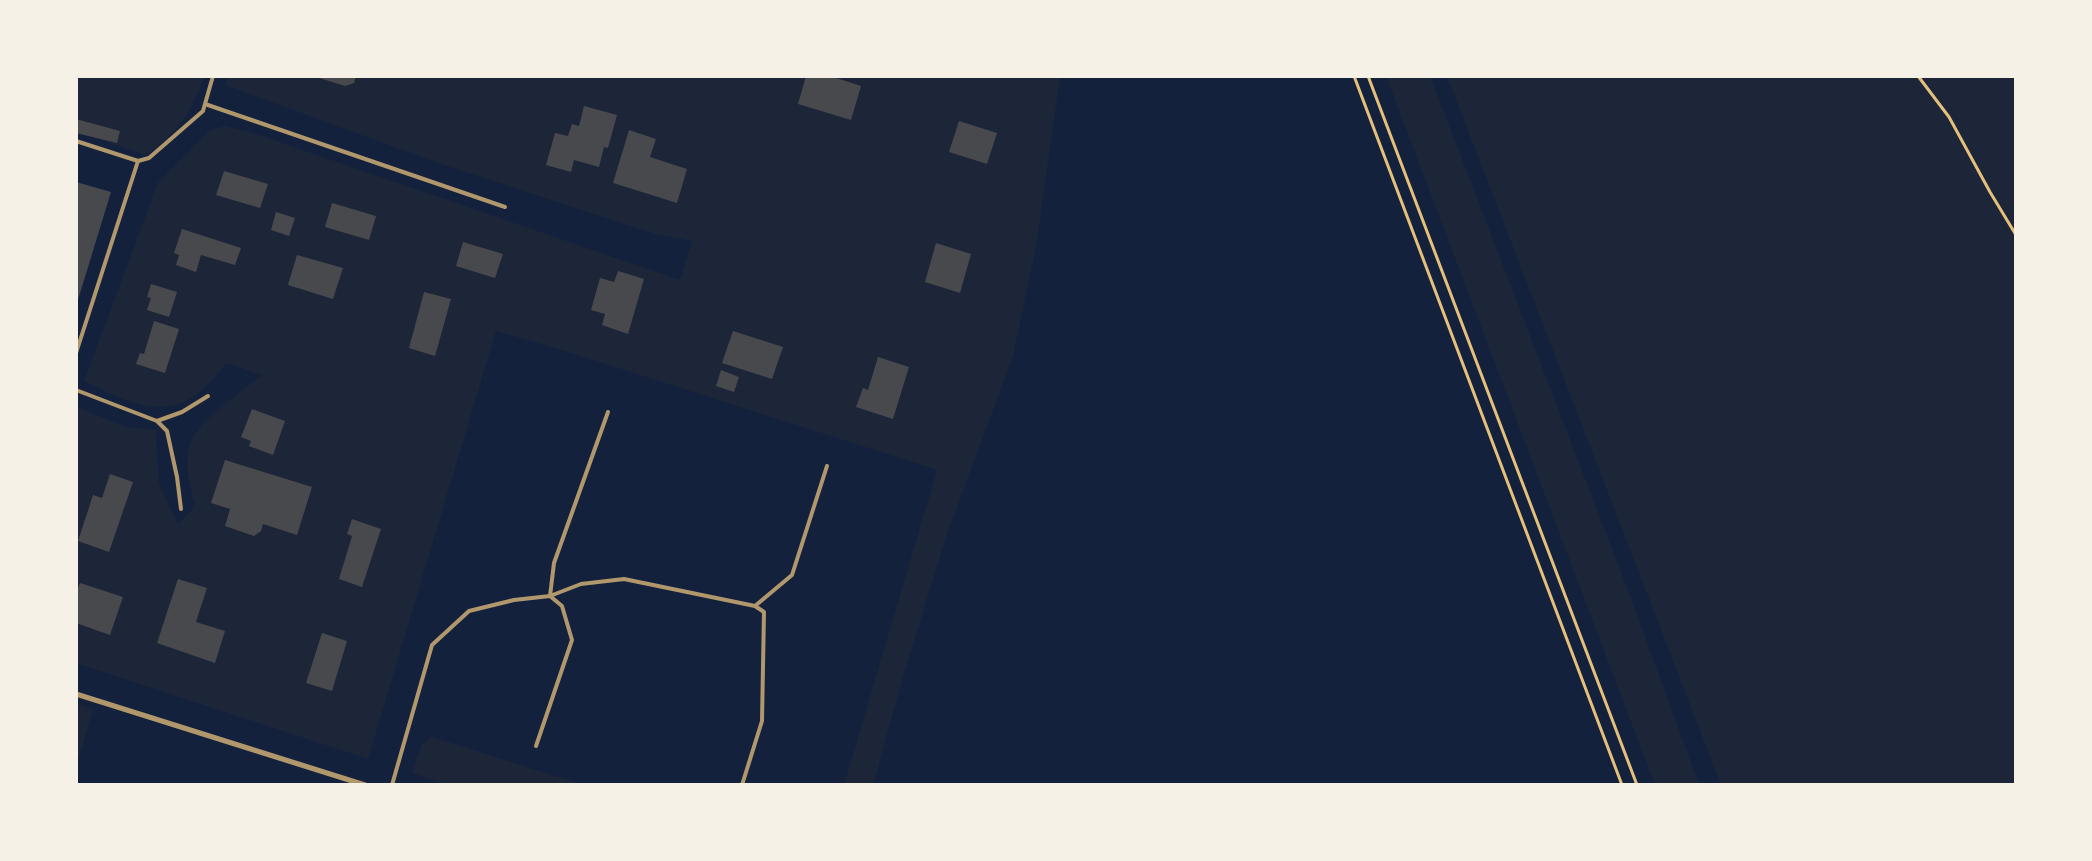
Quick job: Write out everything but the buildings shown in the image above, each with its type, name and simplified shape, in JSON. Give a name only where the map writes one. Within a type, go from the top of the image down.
[{"type":"street","points":[[76,694],[366,785]]},
{"type":"lane","points":[[76,141],[138,161],[149,158],[203,111],[213,76]]},
{"type":"lane","points":[[205,104],[505,207]]},
{"type":"lane","points":[[76,353],[138,161]]},
{"type":"lane","points":[[76,390],[158,421],[167,431],[177,477],[181,509]]},
{"type":"lane","points":[[158,421],[182,412],[208,396]]},
{"type":"lane","points":[[550,596],[554,563],[608,412]]},
{"type":"lane","points":[[755,606],[792,575],[827,466]]},
{"type":"lane","points":[[392,785],[432,646],[469,611],[514,600],[550,596],[581,584],[624,578],[755,606],[764,612],[762,721],[742,785]]},
{"type":"lane","points":[[536,746],[572,640],[562,606],[550,596]]},
{"type":"path","points":[[1354,76],[1622,785]]},
{"type":"path","points":[[1368,76],[1637,785]]},
{"type":"path","points":[[1918,76],[1949,117],[2016,235]]},
{"type":"shaded area","points":[[76,76],[204,76],[194,101],[175,131],[145,155],[76,131]]},
{"type":"shaded area","points":[[228,76],[1060,76],[1037,241],[1013,356],[947,534],[902,680],[873,785],[844,785],[937,470],[562,350],[496,331],[368,759],[76,663],[76,407],[127,427],[156,430],[159,484],[178,524],[196,505],[191,490],[187,462],[193,437],[207,419],[262,375],[226,363],[209,383],[193,397],[177,404],[161,407],[126,400],[84,381],[158,183],[210,130],[224,126],[253,133],[680,280],[692,241],[655,234],[438,163],[225,85]]},
{"type":"shaded area","points":[[1386,76],[1430,76],[1629,593],[1699,785],[1655,785]]},
{"type":"shaded area","points":[[1447,76],[2016,76],[2016,785],[1721,785]]},
{"type":"shaded area","points":[[76,704],[93,709],[76,768]]},
{"type":"shaded area","points":[[432,737],[584,785],[447,785],[412,773],[421,746]]}]
